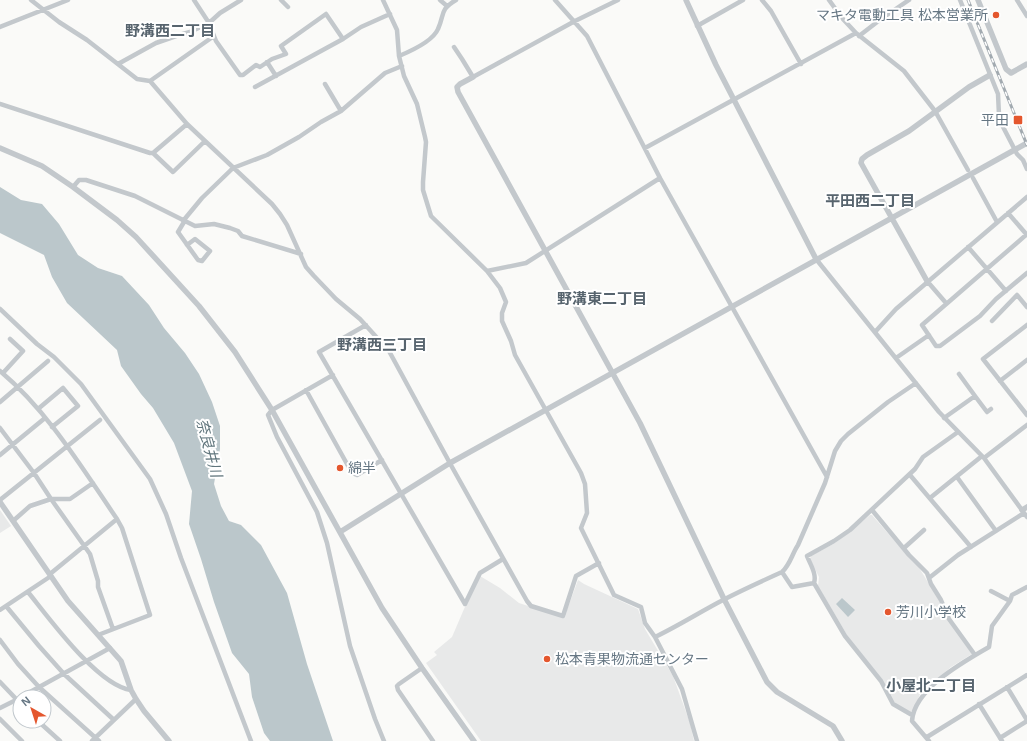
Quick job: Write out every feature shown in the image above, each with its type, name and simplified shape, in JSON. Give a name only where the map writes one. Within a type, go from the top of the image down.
[{"type":"street","points":[[31,0],[87,40],[137,79],[150,81],[187,124],[272,204],[280,214],[301,254],[306,267],[336,298],[360,319],[390,351],[503,559],[531,606],[563,616],[576,576],[599,563]]},
{"type":"street","points":[[0,27],[68,0]]},
{"type":"street","points":[[194,0],[209,23],[216,41],[240,75],[243,75],[256,65],[260,67],[267,62],[286,54],[281,46],[326,14],[343,39]]},
{"type":"street","points":[[118,64],[156,43],[190,32],[209,23],[220,13],[240,0]]},
{"type":"street","points":[[281,0],[288,7]]},
{"type":"street","points":[[383,0],[397,30],[404,76],[417,104],[425,136],[426,142],[423,190],[431,216],[486,271],[504,294],[506,302],[502,313],[502,321],[511,340],[515,355],[581,473],[585,484],[587,513],[581,528],[614,595],[641,608],[645,623],[655,637],[682,689],[697,741]]},
{"type":"street","points":[[440,0],[447,6]]},
{"type":"street","points":[[400,56],[414,50],[434,35],[438,29],[442,13],[447,6],[456,0]]},
{"type":"street","points":[[555,0],[587,36],[660,178],[827,477]]},
{"type":"street","points":[[618,0],[574,21],[460,84],[457,87],[458,92],[640,423],[724,599],[767,682],[777,692],[833,726],[842,741]]},
{"type":"street","points":[[686,0],[697,26],[734,100],[816,259],[944,418],[983,457],[1025,512],[958,555],[929,578]]},
{"type":"street","points":[[697,26],[743,0]]},
{"type":"street","points":[[762,0],[771,12],[801,64]]},
{"type":"street","points":[[829,0],[842,18],[858,35],[904,71],[935,111],[968,170]]},
{"type":"street","points":[[645,148],[858,35],[909,0]]},
{"type":"street","points":[[960,0],[998,94],[1001,123],[1017,154],[1023,160],[1027,169]]},
{"type":"street","points":[[978,0],[1006,69],[1011,73],[1027,64]]},
{"type":"street","points":[[1017,0],[1027,16]]},
{"type":"street","points":[[255,87],[308,59],[361,27],[390,14]]},
{"type":"street","points":[[150,81],[214,36]]},
{"type":"street","points":[[454,47],[473,77]]},
{"type":"street","points":[[267,62],[276,76]]},
{"type":"street","points":[[187,245],[195,239],[210,251],[202,261],[198,260],[187,245],[178,232],[184,221],[202,198],[233,168],[281,148],[341,111],[385,73],[402,66]]},
{"type":"street","points":[[946,303],[927,282],[862,163],[862,159],[909,130],[969,87],[990,75]]},
{"type":"street","points":[[325,84],[341,111]]},
{"type":"street","points":[[0,104],[153,153],[173,172],[205,142]]},
{"type":"street","points":[[153,153],[187,124]]},
{"type":"street","points":[[340,532],[450,463],[891,217],[1027,143]]},
{"type":"street","points":[[0,148],[42,166],[117,220],[136,237],[199,306],[235,352],[272,410],[382,608],[422,668],[474,741]]},
{"type":"street","points":[[486,271],[526,263],[660,178]]},
{"type":"street","points":[[973,178],[997,222]]},
{"type":"street","points":[[72,187],[79,180],[86,180],[135,196],[195,226],[214,224],[230,228],[238,231],[242,236],[301,254]]},
{"type":"street","points":[[875,332],[896,309],[1027,197]]},
{"type":"street","points":[[1008,213],[1027,235],[922,325],[936,346],[940,346],[980,316],[1027,273]]},
{"type":"street","points":[[968,247],[1006,291]]},
{"type":"street","points":[[992,321],[1017,295],[1027,307]]},
{"type":"street","points":[[0,309],[37,344],[54,357],[81,384],[150,479],[166,514],[180,558],[252,741]]},
{"type":"street","points":[[366,325],[319,352],[465,604],[480,573],[503,559]]},
{"type":"street","points":[[1027,325],[983,359],[1027,415]]},
{"type":"street","points":[[896,358],[928,335]]},
{"type":"street","points":[[10,339],[22,351],[2,372],[19,386],[67,446],[117,519],[122,528],[150,615],[98,634]]},
{"type":"street","points":[[1000,381],[1027,360]]},
{"type":"street","points":[[0,402],[48,361]]},
{"type":"street","points":[[959,374],[987,412],[991,409]]},
{"type":"street","points":[[333,375],[272,410],[268,415],[274,432],[317,512],[327,544],[350,646],[372,713],[384,741]]},
{"type":"street","points":[[655,637],[674,628],[724,599],[782,572],[789,563],[793,552],[798,545],[825,483],[835,451],[848,434],[888,402],[916,383]]},
{"type":"street","points":[[38,409],[63,388],[78,406],[52,427]]},
{"type":"street","points":[[306,390],[352,473],[357,475],[382,460]]},
{"type":"street","points":[[944,418],[975,396]]},
{"type":"street","points":[[0,455],[45,418]]},
{"type":"street","points":[[100,420],[0,501],[68,601],[98,634],[123,665],[131,690],[136,699],[169,741]]},
{"type":"street","points":[[930,498],[1027,425]]},
{"type":"street","points":[[0,428],[34,473],[51,500],[90,554],[98,581],[98,588],[113,629]]},
{"type":"street","points":[[912,715],[893,704],[881,681],[845,636],[814,582],[814,573],[807,556],[834,542],[850,530],[916,469],[923,457],[958,432]]},
{"type":"street","points":[[910,475],[971,547]]},
{"type":"street","points":[[956,477],[996,531]]},
{"type":"street","points":[[13,521],[30,506],[51,500],[70,499],[93,483]]},
{"type":"street","points":[[872,510],[927,573],[949,619],[975,655]]},
{"type":"street","points":[[0,610],[28,592],[50,575],[117,519]]},
{"type":"street","points":[[904,548],[924,530]]},
{"type":"street","points":[[782,572],[792,587],[814,582]]},
{"type":"street","points":[[1027,587],[1012,595],[1010,601],[992,626],[989,647],[950,670],[932,686],[921,698],[912,715],[912,721],[928,739],[1027,675]]},
{"type":"street","points":[[991,591],[1010,601]]},
{"type":"street","points":[[28,592],[86,661],[101,674],[125,689],[131,690]]},
{"type":"street","points":[[6,606],[64,674],[114,720]]},
{"type":"street","points":[[0,640],[18,664],[39,687],[96,740],[136,699]]},
{"type":"street","points":[[36,689],[110,648]]},
{"type":"street","points":[[422,668],[397,686],[398,690],[434,741]]},
{"type":"street","points":[[0,682],[12,693]]},
{"type":"street","points":[[980,704],[1001,739],[1027,721],[1007,687]]},
{"type":"street","points":[[0,708],[12,702]]},
{"type":"street","points":[[0,720],[22,741]]},
{"type":"street","points":[[47,729],[60,741]]},
{"type":"shaded area","points":[[0,510],[11,526],[0,533]]},
{"type":"shaded area","name":"芳川小学校","points":[[870,515],[872,515],[918,566],[972,654],[951,667],[920,694],[914,710],[911,712],[895,704],[847,635],[818,586],[819,577],[810,559],[811,556],[835,543]]},
{"type":"shaded area","name":"松本青果物流通センター","points":[[480,576],[500,588],[519,603],[565,618],[578,580],[638,609],[645,629],[673,676],[690,723],[694,741],[481,741],[426,663],[437,655],[434,652],[452,637]]},
{"type":"water","name":"奈良井川","points":[[0,187],[21,200],[42,204],[59,224],[78,255],[98,268],[122,276],[149,305],[164,328],[185,353],[199,374],[212,402],[220,426],[220,449],[214,484],[221,506],[229,521],[241,525],[261,545],[287,593],[307,664],[333,741],[270,741],[264,733],[252,697],[249,674],[232,653],[189,524],[192,491],[174,443],[153,408],[121,366],[117,350],[67,303],[52,277],[44,255],[0,233]]},
{"type":"water","points":[[842,598],[855,610],[848,617],[836,604]]},
{"type":"railway","points":[[968,0],[1027,145]]},
{"type":"place","name":"マキタ電動工具 松本営業所","points":[[996,15]]},
{"type":"place","name":"平田","points":[[1018,120]]},
{"type":"place","name":"綿半","points":[[340,468]]},
{"type":"place","name":"芳川小学校","points":[[888,612]]},
{"type":"place","name":"松本青果物流通センター","points":[[547,659]]},
{"type":"district","name":"野溝西二丁目","points":[[170,31]]},
{"type":"district","name":"平田西二丁目","points":[[870,201]]},
{"type":"district","name":"野溝東二丁目","points":[[602,299]]},
{"type":"district","name":"野溝西三丁目","points":[[382,345]]},
{"type":"district","name":"小屋北二丁目","points":[[931,686]]}]
